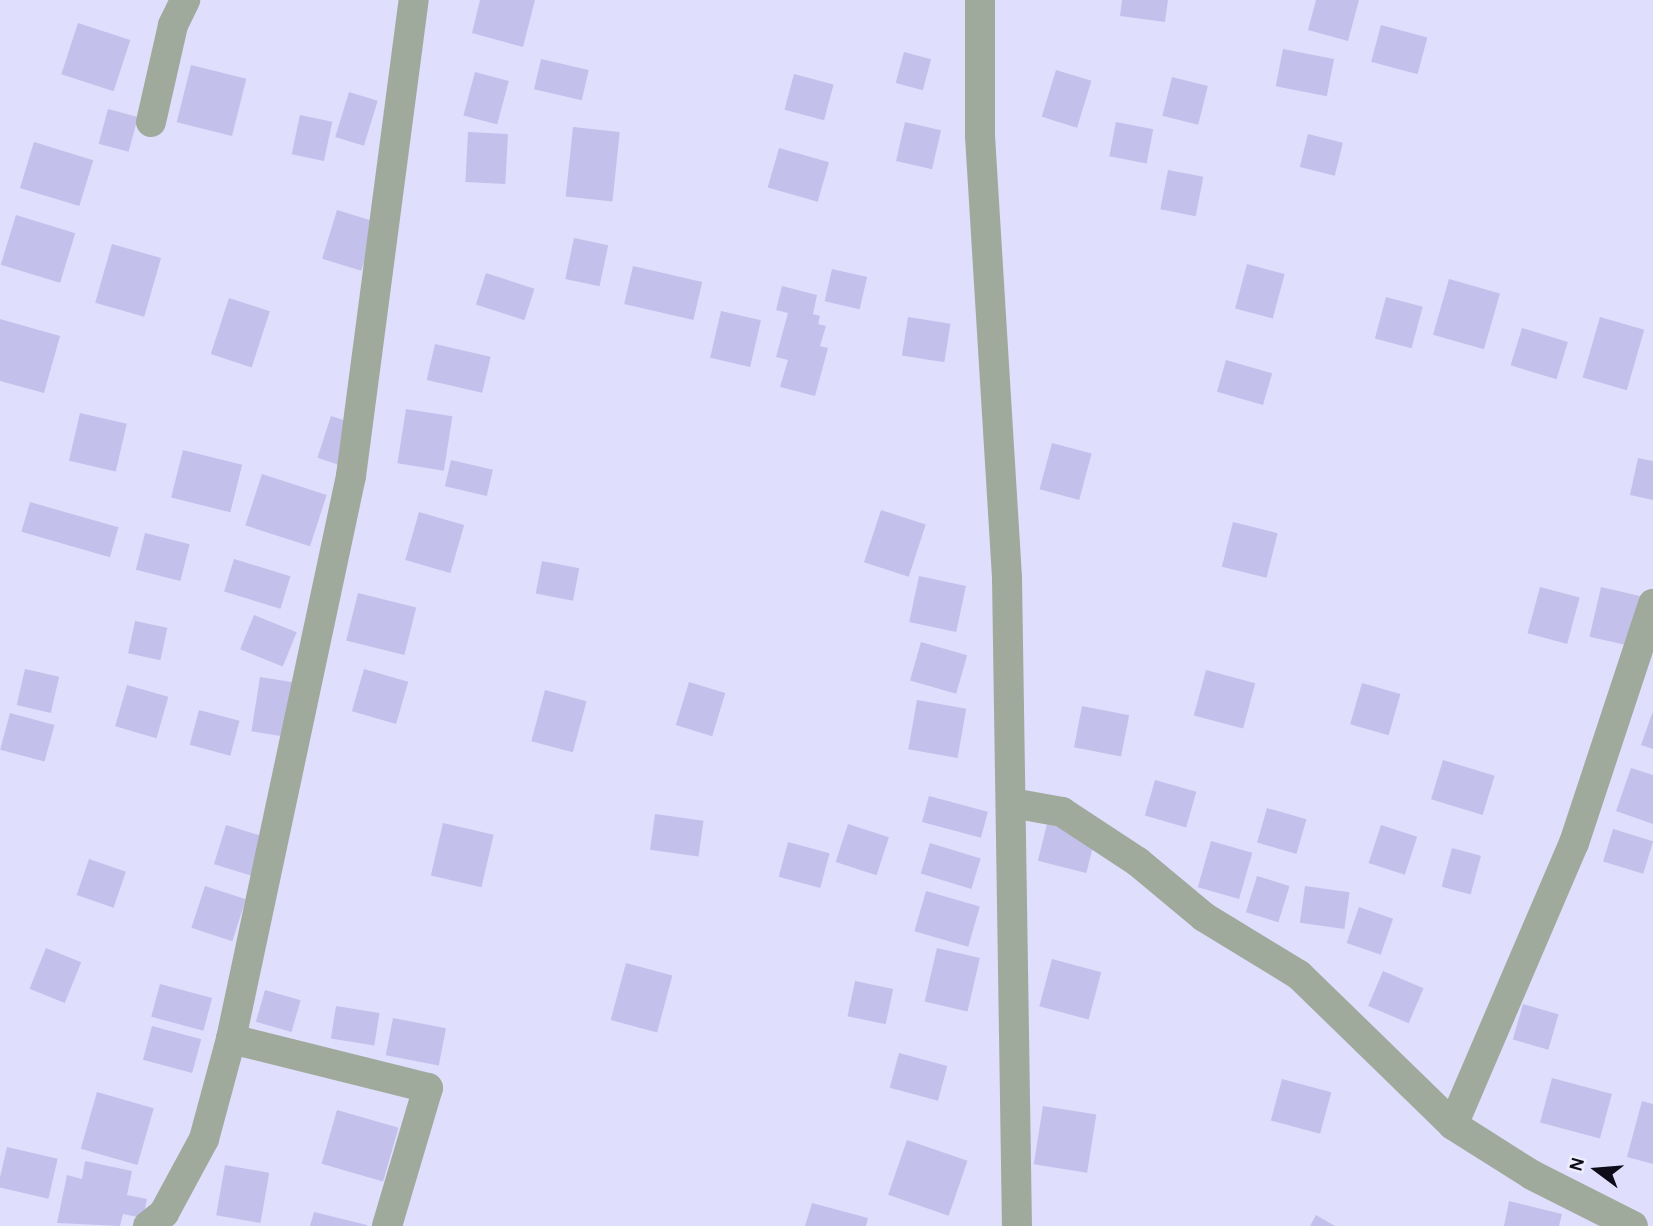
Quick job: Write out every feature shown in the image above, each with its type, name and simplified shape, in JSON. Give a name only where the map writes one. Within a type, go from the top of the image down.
[{"type":"street","points":[[151,122],[173,25],[185,0]]},
{"type":"street","points":[[148,1226],[164,1213],[204,1139],[231,1039],[351,475],[414,0]]},
{"type":"street","points":[[980,0],[980,136],[1007,578],[1017,1226]]},
{"type":"street","points":[[1453,1125],[1574,843],[1653,604]]},
{"type":"street","points":[[1012,803],[1062,812],[1139,862],[1204,917],[1299,975],[1453,1125],[1532,1175],[1633,1226]]},
{"type":"street","points":[[231,1039],[428,1088],[387,1226]]},
{"type":"building","points":[[480,0],[535,0],[523,47],[472,33]]},
{"type":"building","points":[[1122,0],[1168,0],[1165,22],[1120,16]]},
{"type":"building","points":[[1316,0],[1359,0],[1348,41],[1308,30]]},
{"type":"building","points":[[78,23],[130,40],[114,91],[61,74]]},
{"type":"building","points":[[1381,25],[1427,37],[1418,74],[1371,62]]},
{"type":"building","points":[[1283,49],[1334,59],[1327,96],[1276,86]]},
{"type":"building","points":[[904,52],[931,59],[923,90],[896,83]]},
{"type":"building","points":[[541,59],[589,70],[582,100],[534,89]]},
{"type":"building","points":[[191,65],[246,79],[232,136],[177,122]]},
{"type":"building","points":[[1056,70],[1091,81],[1077,128],[1042,117]]},
{"type":"building","points":[[475,72],[509,81],[497,125],[463,115]]},
{"type":"building","points":[[794,74],[834,85],[824,120],[784,110]]},
{"type":"building","points":[[1172,77],[1208,86],[1198,125],[1162,116]]},
{"type":"building","points":[[349,92],[378,101],[364,146],[335,137]]},
{"type":"building","points":[[108,109],[138,117],[129,152],[99,144]]},
{"type":"building","points":[[300,115],[332,122],[324,161],[292,154]]},
{"type":"building","points":[[905,122],[941,130],[932,169],[896,161]]},
{"type":"building","points":[[1116,122],[1153,129],[1147,164],[1109,156]]},
{"type":"building","points":[[573,127],[620,132],[612,202],[566,197]]},
{"type":"building","points":[[468,132],[508,134],[505,184],[465,182]]},
{"type":"building","points":[[1308,134],[1343,143],[1335,176],[1300,167]]},
{"type":"building","points":[[34,142],[93,160],[79,206],[20,188]]},
{"type":"building","points":[[779,148],[829,162],[818,202],[768,187]]},
{"type":"building","points":[[1168,170],[1203,177],[1196,216],[1160,209]]},
{"type":"building","points":[[337,210],[376,222],[361,271],[322,259]]},
{"type":"building","points":[[16,215],[75,233],[60,283],[1,265]]},
{"type":"building","points":[[574,238],[608,245],[600,286],[565,279]]},
{"type":"building","points":[[112,244],[161,258],[144,317],[95,303]]},
{"type":"building","points":[[1247,264],[1285,274],[1273,319],[1235,308]]},
{"type":"building","points":[[633,266],[702,282],[693,320],[624,304]]},
{"type":"building","points":[[832,269],[867,277],[860,309],[825,301]]},
{"type":"building","points":[[486,273],[535,289],[524,320],[476,304]]},
{"type":"building","points":[[1449,279],[1500,294],[1484,349],[1433,335]]},
{"type":"building","points":[[782,286],[817,295],[813,314],[820,316],[818,324],[826,326],[820,346],[828,348],[815,396],[780,387],[788,360],[776,357],[788,313],[776,310]]},
{"type":"building","points":[[1386,297],[1423,307],[1412,348],[1375,339]]},
{"type":"building","points":[[229,298],[270,311],[252,367],[211,354]]},
{"type":"building","points":[[721,311],[761,320],[750,367],[710,358]]},
{"type":"building","points":[[908,317],[950,324],[944,362],[902,356]]},
{"type":"building","points":[[1600,317],[1644,330],[1627,390],[1583,378]]},
{"type":"building","points":[[0,319],[60,336],[44,393],[0,381]]},
{"type":"building","points":[[1522,328],[1568,342],[1557,379],[1511,365]]},
{"type":"building","points":[[435,344],[491,357],[482,393],[427,380]]},
{"type":"building","points":[[1226,360],[1272,373],[1263,405],[1217,392]]},
{"type":"building","points":[[406,409],[452,416],[444,471],[397,463]]},
{"type":"building","points":[[80,413],[127,424],[116,472],[69,461]]},
{"type":"building","points":[[331,416],[353,423],[339,465],[317,458]]},
{"type":"building","points":[[1052,443],[1092,454],[1079,500],[1040,489]]},
{"type":"building","points":[[183,450],[242,465],[230,512],[171,498]]},
{"type":"building","points":[[1638,458],[1653,461],[1653,500],[1630,495]]},
{"type":"building","points":[[451,460],[493,470],[487,496],[445,486]]},
{"type":"building","points":[[262,474],[327,495],[310,546],[245,525]]},
{"type":"building","points":[[30,502],[118,527],[110,557],[21,532]]},
{"type":"building","points":[[881,510],[926,525],[909,577],[864,562]]},
{"type":"building","points":[[419,512],[464,525],[450,573],[405,560]]},
{"type":"building","points":[[1233,522],[1278,533],[1267,578],[1222,567]]},
{"type":"building","points":[[145,533],[190,544],[180,581],[136,570]]},
{"type":"building","points":[[234,559],[290,576],[280,609],[224,592]]},
{"type":"building","points":[[542,561],[579,568],[573,601],[536,593]]},
{"type":"building","points":[[919,576],[966,586],[956,632],[909,622]]},
{"type":"building","points":[[1540,587],[1580,598],[1567,644],[1528,633]]},
{"type":"building","points":[[1601,587],[1643,597],[1631,646],[1590,637]]},
{"type":"building","points":[[358,593],[416,608],[404,655],[346,641]]},
{"type":"building","points":[[254,615],[297,632],[283,667],[240,649]]},
{"type":"building","points":[[135,621],[167,628],[160,660],[128,653]]},
{"type":"building","points":[[921,642],[967,655],[956,694],[910,680]]},
{"type":"building","points":[[25,669],[59,677],[51,713],[17,705]]},
{"type":"building","points":[[364,669],[408,682],[396,724],[352,711]]},
{"type":"building","points":[[1206,670],[1255,683],[1243,729],[1194,715]]},
{"type":"building","points":[[260,677],[298,683],[289,737],[251,731]]},
{"type":"building","points":[[689,682],[725,693],[712,736],[676,725]]},
{"type":"building","points":[[1362,683],[1400,694],[1389,735],[1350,724]]},
{"type":"building","points":[[127,685],[168,697],[156,738],[115,726]]},
{"type":"building","points":[[545,690],[587,701],[573,752],[531,741]]},
{"type":"building","points":[[917,700],[966,709],[958,758],[908,749]]},
{"type":"building","points":[[1082,706],[1129,715],[1121,756],[1074,747]]},
{"type":"building","points":[[199,710],[240,721],[230,756],[190,745]]},
{"type":"building","points":[[1653,711],[1653,749],[1641,745]]},
{"type":"building","points":[[10,713],[54,725],[45,762],[0,750]]},
{"type":"building","points":[[1443,760],[1495,776],[1483,815],[1431,799]]},
{"type":"building","points":[[1631,768],[1653,775],[1653,824],[1616,811]]},
{"type":"building","points":[[1155,780],[1196,792],[1186,827],[1145,816]]},
{"type":"building","points":[[929,796],[988,812],[981,838],[922,822]]},
{"type":"building","points":[[1267,808],[1306,819],[1296,854],[1257,843]]},
{"type":"building","points":[[655,814],[704,821],[699,856],[650,850]]},
{"type":"building","points":[[443,823],[494,835],[482,887],[431,876]]},
{"type":"building","points":[[848,824],[889,837],[877,875],[836,862]]},
{"type":"building","points":[[1047,824],[1096,836],[1086,873],[1038,861]]},
{"type":"building","points":[[226,825],[266,837],[254,876],[214,864]]},
{"type":"building","points":[[1381,825],[1417,837],[1405,875],[1369,863]]},
{"type":"building","points":[[1613,829],[1653,841],[1643,874],[1603,862]]},
{"type":"building","points":[[1211,841],[1252,853],[1239,899],[1198,887]]},
{"type":"building","points":[[788,842],[830,853],[820,888],[779,877]]},
{"type":"building","points":[[930,843],[981,858],[971,889],[921,874]]},
{"type":"building","points":[[1452,848],[1481,856],[1471,894],[1442,887]]},
{"type":"building","points":[[89,859],[126,872],[114,908],[77,895]]},
{"type":"building","points":[[1257,876],[1290,886],[1278,922],[1246,912]]},
{"type":"building","points":[[205,886],[246,899],[232,941],[191,928]]},
{"type":"building","points":[[1305,886],[1350,892],[1344,929],[1300,923]]},
{"type":"building","points":[[926,891],[980,906],[968,947],[914,931]]},
{"type":"building","points":[[1359,907],[1393,919],[1381,955],[1347,943]]},
{"type":"building","points":[[46,948],[81,962],[65,1003],[30,989]]},
{"type":"building","points":[[937,948],[980,958],[967,1011],[925,1002]]},
{"type":"building","points":[[1052,959],[1101,972],[1089,1020],[1039,1006]]},
{"type":"building","points":[[626,963],[672,975],[657,1032],[611,1020]]},
{"type":"building","points":[[1383,971],[1424,988],[1409,1023],[1368,1006]]},
{"type":"building","points":[[855,981],[893,989],[886,1024],[848,1016]]},
{"type":"building","points":[[160,984],[212,998],[203,1031],[151,1017]]},
{"type":"building","points":[[265,990],[301,1000],[291,1032],[256,1022]]},
{"type":"building","points":[[1523,1004],[1559,1014],[1548,1050],[1513,1040]]},
{"type":"building","points":[[336,1006],[379,1013],[374,1045],[331,1039]]},
{"type":"building","points":[[393,1018],[446,1028],[439,1066],[386,1055]]},
{"type":"building","points":[[152,1026],[201,1039],[192,1073],[143,1060]]},
{"type":"building","points":[[899,1053],[947,1066],[938,1101],[890,1088]]},
{"type":"building","points":[[1552,1078],[1612,1094],[1600,1138],[1540,1122]]},
{"type":"building","points":[[1282,1079],[1331,1092],[1320,1134],[1271,1121]]},
{"type":"building","points":[[97,1092],[154,1108],[137,1165],[81,1149]]},
{"type":"building","points":[[1642,1101],[1653,1104],[1653,1164],[1627,1157]]},
{"type":"building","points":[[1043,1106],[1096,1114],[1087,1173],[1034,1164]]},
{"type":"building","points":[[337,1110],[399,1128],[383,1181],[322,1164]]},
{"type":"building","points":[[907,1140],[968,1161],[949,1216],[888,1195]]},
{"type":"building","points":[[7,1147],[58,1159],[48,1199],[0,1187]]},
{"type":"building","points":[[85,1161],[132,1171],[127,1195],[147,1199],[143,1218],[123,1214],[120,1226],[57,1223],[67,1175],[82,1179]]},
{"type":"building","points":[[225,1165],[269,1173],[260,1223],[216,1215]]},
{"type":"building","points":[[1509,1201],[1562,1214],[1559,1226],[1504,1226]]},
{"type":"building","points":[[812,1203],[868,1218],[866,1226],[805,1226]]},
{"type":"building","points":[[314,1212],[367,1225],[367,1226],[310,1226]]},
{"type":"building","points":[[1316,1215],[1335,1226],[1310,1226]]}]
